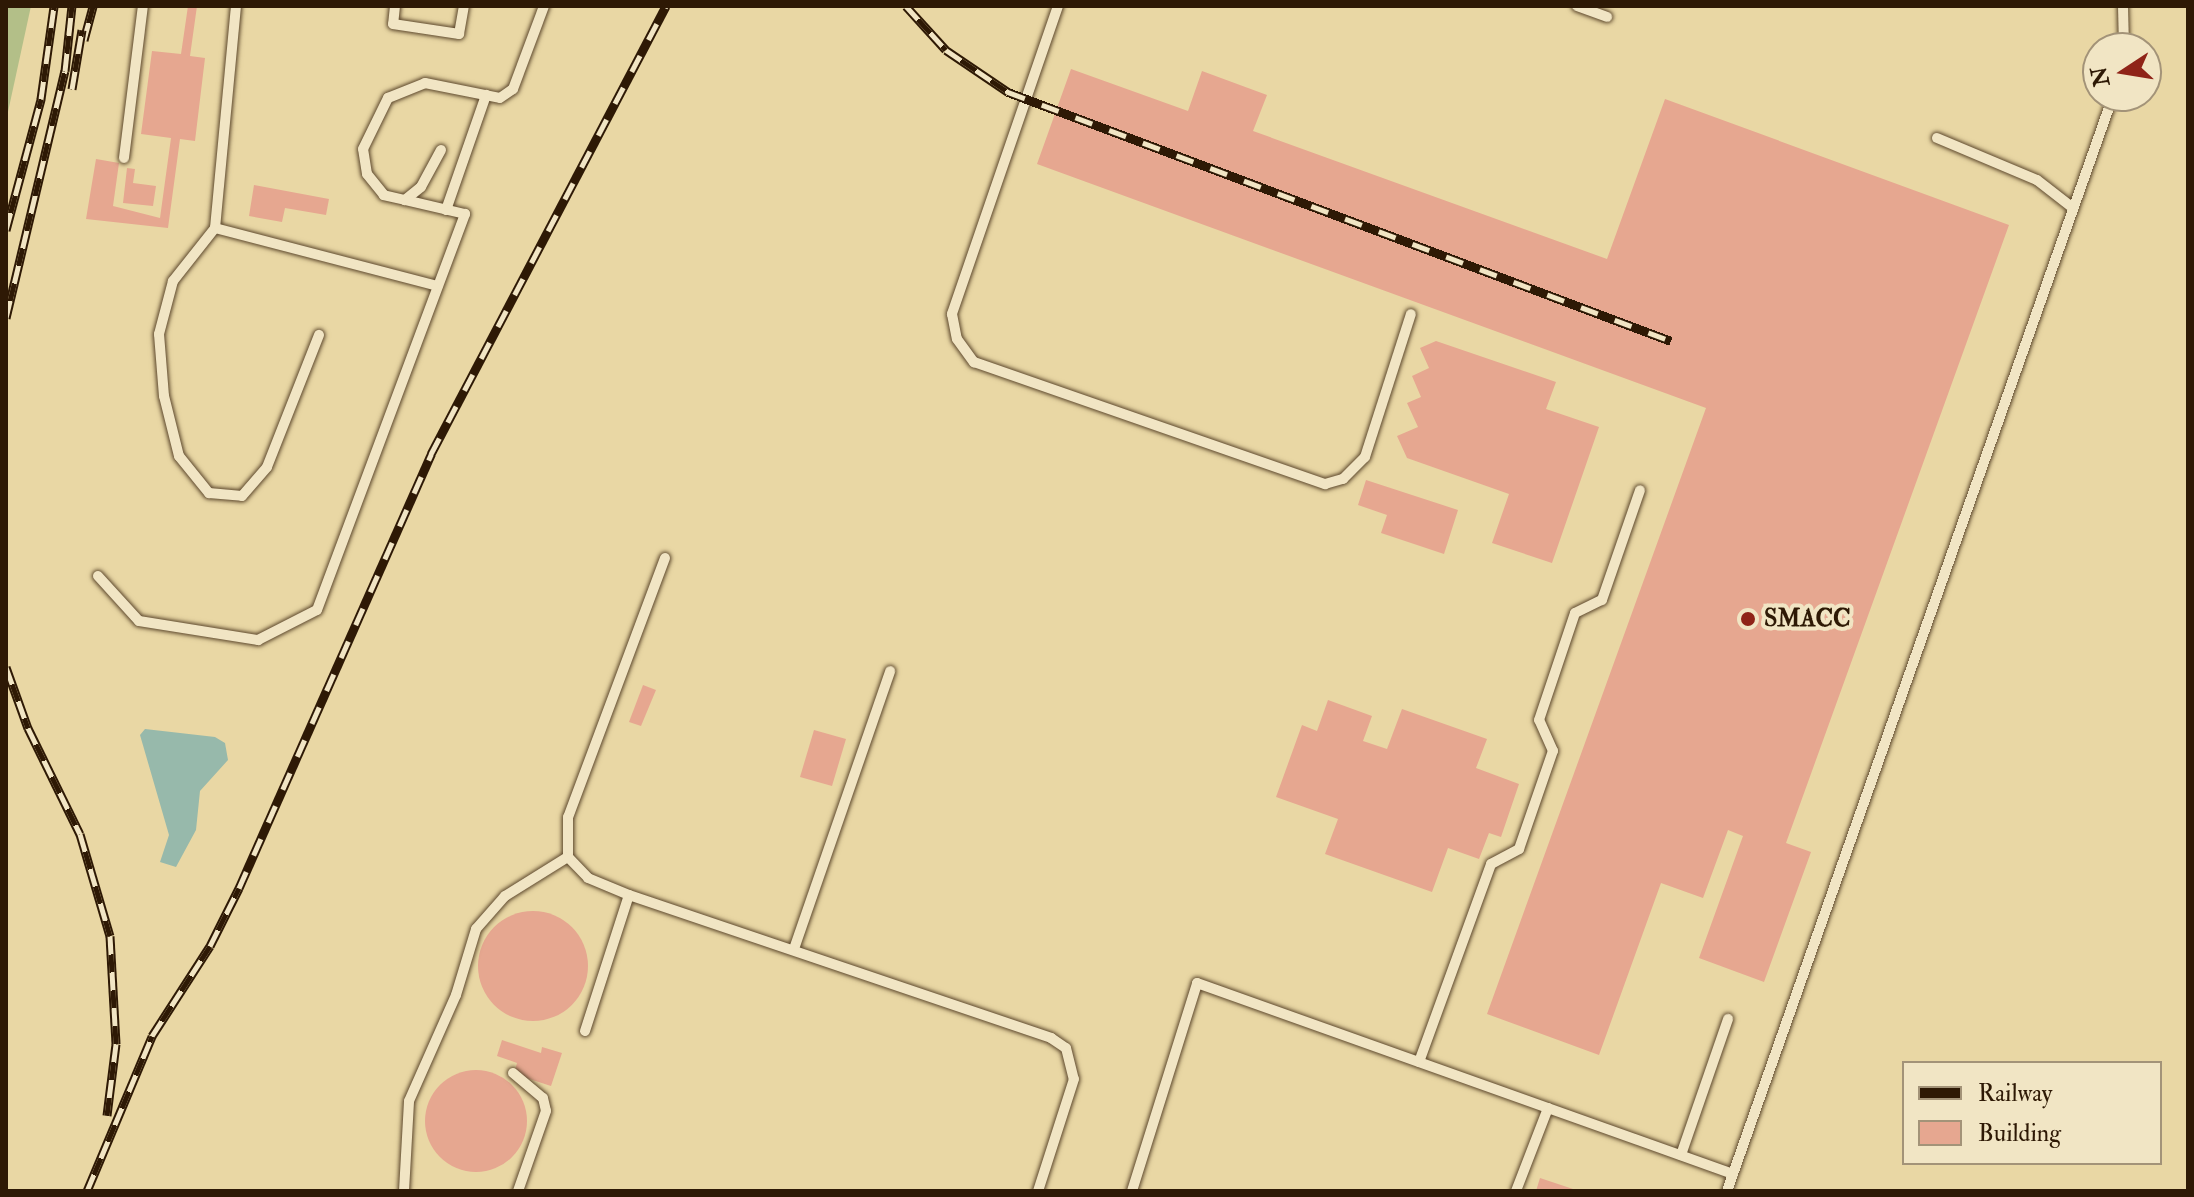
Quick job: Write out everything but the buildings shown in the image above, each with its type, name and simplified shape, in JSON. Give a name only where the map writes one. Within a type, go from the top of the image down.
[{"type":"lane","points":[[124,158],[143,6]]},
{"type":"lane","points":[[236,6],[215,228],[173,281],[159,334],[164,396],[179,456],[209,493],[242,496],[267,467],[319,335]]},
{"type":"lane","points":[[395,6],[393,24],[459,34],[464,6]]},
{"type":"lane","points":[[98,576],[139,621],[258,640],[317,610],[465,214],[384,195],[367,174],[363,149],[388,98],[425,83],[500,98],[513,89],[544,6]]},
{"type":"lane","points":[[1058,6],[952,314],[957,339],[974,362],[1325,484],[1343,479],[1365,457],[1411,314]]},
{"type":"lane","points":[[1577,6],[1607,17]]},
{"type":"lane","points":[[2123,6],[2124,32]]},
{"type":"lane","points":[[446,210],[486,95]]},
{"type":"lane","points":[[1727,1191],[2107,112]]},
{"type":"lane","points":[[1937,138],[2037,180],[2073,208]]},
{"type":"lane","points":[[405,200],[421,187],[441,150]]},
{"type":"lane","points":[[215,228],[438,286]]},
{"type":"lane","points":[[1419,1062],[1491,864],[1519,849],[1553,751],[1539,720],[1575,613],[1602,600],[1640,490]]},
{"type":"lane","points":[[665,558],[568,817],[568,857],[588,878],[629,895],[1051,1038],[1066,1048],[1074,1079],[1038,1191]]},
{"type":"lane","points":[[794,949],[890,671]]},
{"type":"lane","points":[[404,1191],[409,1101],[456,995],[476,929],[505,896],[568,857]]},
{"type":"lane","points":[[585,1031],[629,895]]},
{"type":"lane","points":[[1132,1191],[1197,983],[1733,1174]]},
{"type":"lane","points":[[1681,1155],[1728,1019]]},
{"type":"lane","points":[[513,1073],[543,1098],[546,1111],[518,1191]]},
{"type":"lane","points":[[1516,1191],[1548,1108]]},
{"type":"green space","points":[[6,6],[31,6],[6,121]]},
{"type":"shaded area","points":[[145,729],[215,737],[225,743],[228,760],[200,791],[196,830],[176,867],[160,862],[169,835],[140,735]]},
{"type":"railway","points":[[6,230],[41,99],[54,6]]},
{"type":"railway","points":[[6,318],[65,71],[72,6]]},
{"type":"railway","points":[[84,40],[93,6]]},
{"type":"railway","points":[[87,1191],[152,1036],[210,946],[239,888],[431,454],[666,6]]},
{"type":"railway","points":[[906,6],[946,50],[1008,92],[1671,341]]},
{"type":"railway","points":[[72,89],[82,30]]},
{"type":"railway","points":[[6,667],[28,728],[80,834],[110,936],[116,1044],[107,1115]]},
{"type":"place","name":"SMACC","points":[[1748,619]]}]
